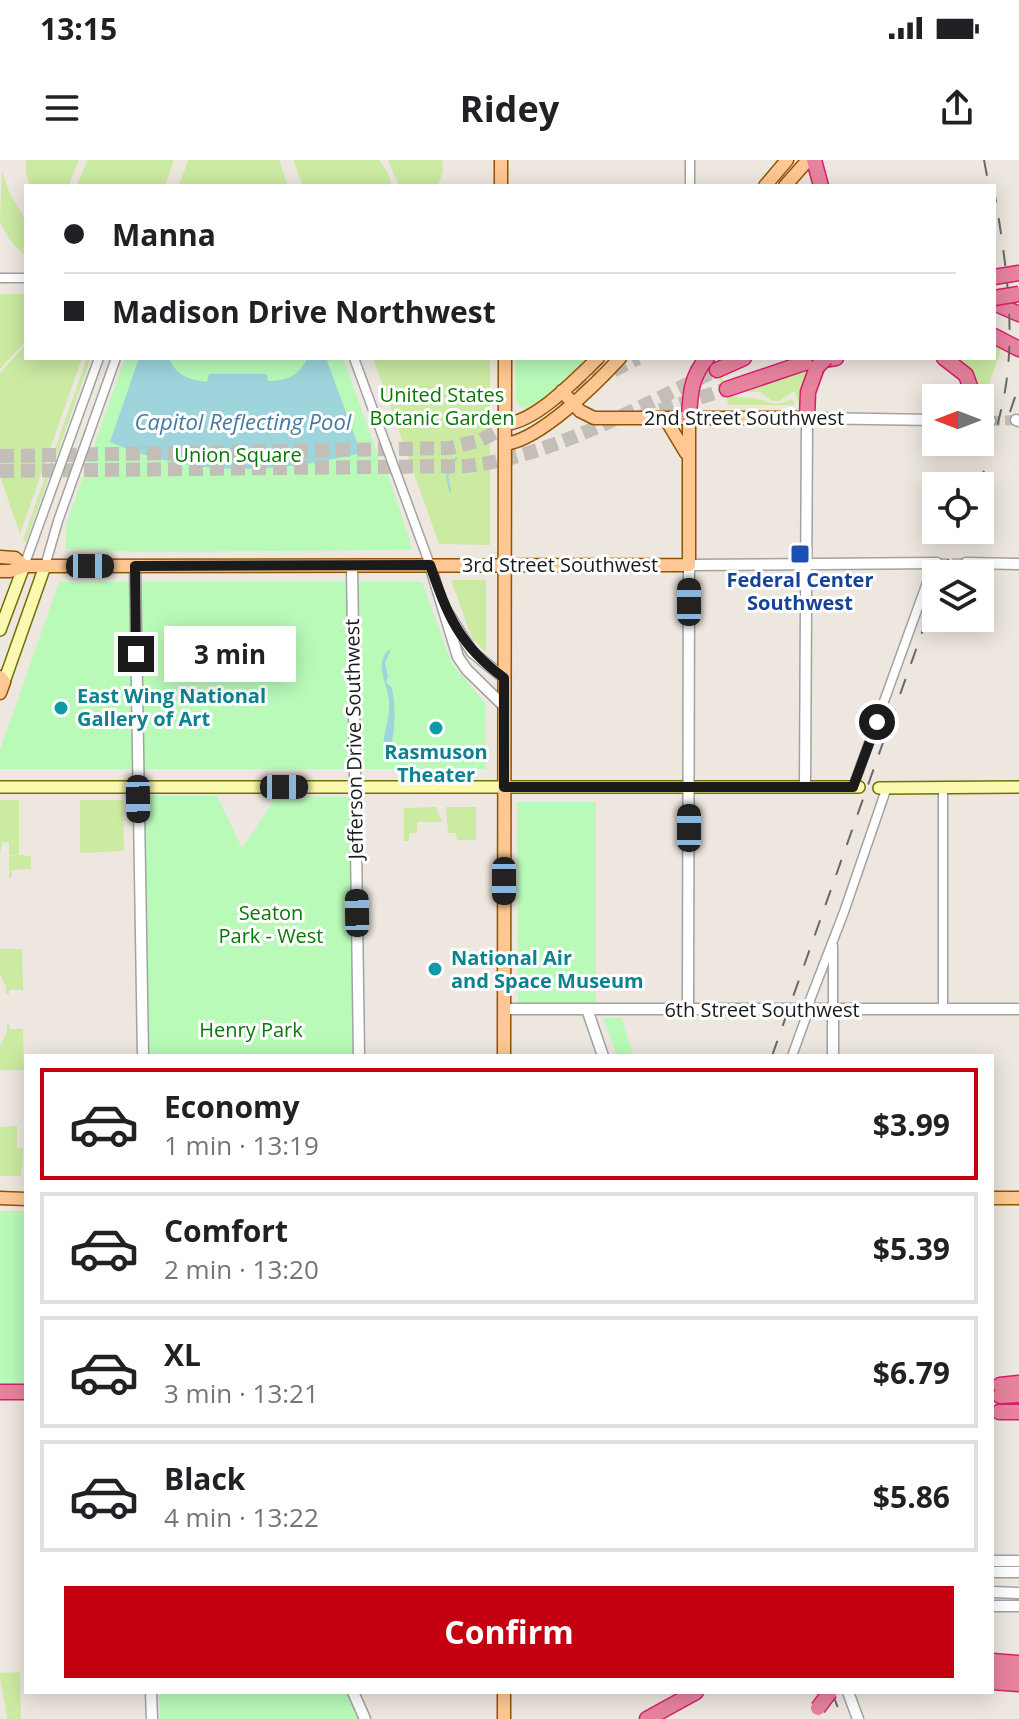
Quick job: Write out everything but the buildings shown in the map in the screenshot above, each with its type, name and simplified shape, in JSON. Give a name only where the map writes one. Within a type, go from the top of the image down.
[{"type":"highway","points":[[808,161],[811,184]]},
{"type":"highway","points":[[808,161],[820,184]]},
{"type":"highway","points":[[996,268],[1019,266]]},
{"type":"highway","points":[[996,277],[1019,273]]},
{"type":"highway","points":[[996,299],[1019,294]]},
{"type":"highway","points":[[996,300],[1019,307]]},
{"type":"highway","points":[[996,300],[1019,314]]},
{"type":"highway","points":[[996,337],[1019,349]]},
{"type":"highway","points":[[689,418],[692,384],[697,371],[733,360]]},
{"type":"highway","points":[[727,389],[804,363],[823,360]]},
{"type":"highway","points":[[947,360],[966,375],[969,384]]},
{"type":"highway","points":[[807,418],[808,392],[822,363]]},
{"type":"highway","points":[[1000,1398],[1019,1383]]},
{"type":"highway","points":[[0,1392],[24,1392]]},
{"type":"highway","points":[[1000,1398],[1019,1395]]},
{"type":"highway","points":[[1000,1398],[1019,1403]]},
{"type":"highway","points":[[1000,1398],[1019,1412]]},
{"type":"highway","points":[[995,1672],[1019,1663]]},
{"type":"highway","points":[[995,1672],[1019,1672]]},
{"type":"highway","points":[[995,1672],[1019,1681]]},
{"type":"highway","points":[[647,1719],[692,1694]]},
{"type":"highway","points":[[817,1714],[829,1694]]},
{"type":"main road","points":[[501,160],[501,184]]},
{"type":"main road","points":[[767,184],[787,160]]},
{"type":"main road","points":[[787,184],[808,161]]},
{"type":"main road","points":[[504,1054],[505,360]]},
{"type":"main road","points":[[505,424],[528,417],[596,360]]},
{"type":"main road","points":[[505,444],[523,439],[573,403],[618,360]]},
{"type":"main road","name":"2nd Street Southwest","points":[[562,391],[585,415],[594,418],[807,418]]},
{"type":"main road","points":[[665,418],[681,442],[688,460]]},
{"type":"main road","points":[[689,418],[689,565]]},
{"type":"main road","points":[[0,557],[15,558],[24,566]]},
{"type":"main road","name":"3rd Street Southwest","points":[[24,566],[689,565]]},
{"type":"main road","points":[[0,571],[24,566]]},
{"type":"main road","points":[[0,630],[24,566]]},
{"type":"main road","points":[[1,686],[45,566]]},
{"type":"main road","points":[[0,787],[856,787]]},
{"type":"main road","points":[[883,788],[1019,787]]},
{"type":"main road","points":[[0,1198],[24,1199]]},
{"type":"main road","points":[[994,1198],[1019,1198]]},
{"type":"main road","points":[[504,1694],[504,1719]]},
{"type":"street","points":[[690,160],[690,184]]},
{"type":"street","points":[[0,278],[24,278]]},
{"type":"street","points":[[24,566],[98,360]]},
{"type":"street","points":[[45,566],[115,360]]},
{"type":"street","points":[[355,360],[463,665],[504,706]]},
{"type":"street","points":[[805,787],[807,418]]},
{"type":"street","name":"2nd Street Southwest","points":[[807,418],[922,420]]},
{"type":"street","name":"3rd Street Southwest","points":[[689,565],[922,563]]},
{"type":"street","points":[[994,564],[1019,564]]},
{"type":"street","name":"Jefferson Drive Southwest","points":[[352,565],[359,1054]]},
{"type":"street","points":[[688,1009],[689,565]]},
{"type":"street","points":[[135,566],[143,1054]]},
{"type":"street","points":[[856,787],[922,597]]},
{"type":"street","points":[[444,606],[472,652],[504,678]]},
{"type":"street","points":[[793,1054],[883,788]]},
{"type":"street","points":[[943,788],[943,1009]]},
{"type":"street","points":[[833,941],[833,1054]]},
{"type":"street","name":"6th Street Southwest","points":[[504,1009],[1019,1009]]},
{"type":"street","points":[[587,1009],[602,1054]]},
{"type":"street","points":[[994,1561],[1019,1561]]},
{"type":"street","points":[[994,1572],[1019,1572]]},
{"type":"street","points":[[994,1592],[1019,1593]]},
{"type":"street","points":[[994,1606],[1019,1606]]},
{"type":"street","points":[[151,1694],[152,1719]]},
{"type":"street","points":[[354,1694],[365,1719]]},
{"type":"street","points":[[849,1694],[858,1719]]},
{"type":"green space","points":[[26,160],[79,160],[69,184],[29,184]]},
{"type":"green space","points":[[88,160],[174,160],[166,184],[77,184]]},
{"type":"green space","points":[[188,160],[279,160],[287,184],[180,184]]},
{"type":"green space","points":[[293,160],[379,160],[391,184],[302,184]]},
{"type":"green space","points":[[388,160],[442,160],[443,171],[439,184],[398,184]]},
{"type":"green space","points":[[2,171],[9,192],[24,218],[24,255],[10,240],[0,222]]},
{"type":"green space","points":[[0,294],[24,294],[24,343],[0,369]]},
{"type":"green space","points":[[996,344],[1001,346],[989,384],[973,384],[967,367],[960,360],[996,360]]},
{"type":"green space","points":[[24,346],[24,360],[81,360],[20,534],[0,476],[0,373]]},
{"type":"green space","points":[[86,360],[90,360],[26,542],[23,540]]},
{"type":"green space","name":"Union Square","points":[[124,360],[344,360],[412,548],[141,552],[65,549],[67,522]]},
{"type":"green space","name":"United States Botanic Garden","points":[[374,360],[490,360],[490,545],[439,544]]},
{"type":"green space","name":"United States Botanic Garden","points":[[516,360],[585,360],[549,394],[532,405],[524,408],[519,406],[516,399]]},
{"type":"green space","points":[[712,360],[728,392],[812,365],[800,409],[795,391],[779,401],[772,401],[760,392],[736,391],[730,395],[775,404],[792,399],[795,405],[728,405],[714,370],[702,379],[702,369]]},
{"type":"green space","points":[[451,580],[486,580],[486,653],[472,638]]},
{"type":"green space","points":[[59,582],[422,582],[451,662],[485,703],[486,769],[0,769],[0,750]]},
{"type":"green space","name":"Seaton Park - West","points":[[149,796],[217,796],[242,848],[277,796],[349,797],[354,1054],[149,1054],[144,800]]},
{"type":"green space","points":[[0,800],[19,800],[19,855],[31,856],[31,869],[12,870],[12,878],[9,878],[9,856],[15,855],[9,855],[9,842],[2,842],[0,856]]},
{"type":"green space","points":[[80,800],[123,800],[124,851],[80,853]]},
{"type":"green space","points":[[517,802],[596,802],[596,1005],[518,1006]]},
{"type":"green space","points":[[436,807],[442,822],[417,822],[417,833],[409,833],[409,841],[404,841],[404,808]]},
{"type":"green space","points":[[446,807],[476,807],[476,840],[457,840],[456,833],[448,833]]},
{"type":"green space","points":[[0,949],[22,949],[23,990],[9,990],[6,994],[0,975]]},
{"type":"green space","points":[[603,1018],[622,1018],[632,1054],[616,1054]]},
{"type":"green space","points":[[7,1024],[10,1029],[23,1029],[24,1070],[0,1070],[0,1046],[7,1032]]},
{"type":"green space","points":[[17,1126],[17,1148],[23,1148],[21,1176],[0,1176],[0,1127]]},
{"type":"green space","points":[[0,1211],[24,1211],[24,1384],[0,1385]]},
{"type":"green space","points":[[20,1672],[21,1719],[7,1719],[0,1673]]},
{"type":"green space","points":[[159,1694],[347,1694],[359,1719],[160,1719]]},
{"type":"water","name":"Capitol Reflecting Pool","points":[[138,360],[170,360],[185,376],[207,382],[209,374],[267,374],[268,381],[281,380],[296,373],[306,360],[327,360],[361,453],[297,465],[234,469],[172,462],[110,442]]},
{"type":"water","points":[[391,650],[385,663],[386,682],[392,688],[394,703],[391,748],[397,752],[388,760],[384,758],[383,751],[389,700],[382,663],[387,651]]},
{"type":"waterway","points":[[450,491],[447,476],[456,458]]},
{"type":"tunnel","points":[[557,399],[634,360]]},
{"type":"tunnel","points":[[0,471],[467,466],[499,461],[563,441],[717,370]]},
{"type":"tunnel","points":[[640,417],[727,389]]},
{"type":"tunnel","points":[[994,421],[1016,420]]},
{"type":"tunnel","points":[[0,456],[450,448],[481,440],[514,422]]},
{"type":"railway","points":[[984,160],[989,184]]},
{"type":"railway","points":[[983,472],[1003,403],[1008,366],[1009,316],[996,204]]},
{"type":"railway","points":[[1010,412],[1019,385]]},
{"type":"railway","points":[[948,560],[954,544]]},
{"type":"railway","points":[[773,1054],[922,632]]},
{"type":"railway","points":[[833,1694],[842,1719]]},
{"type":"place","name":"Federal Center Southwest","points":[[800,554]]},
{"type":"place","name":"East Wing National Gallery of Art","points":[[61,708]]},
{"type":"place","name":"Rasmuson Theater","points":[[436,728]]},
{"type":"place","name":"National Air and Space Museum","points":[[435,969]]},
{"type":"route","points":[[136,654],[135,566],[430,565],[444,606],[466,644],[479,659],[504,678],[504,787],[853,787],[877,722]]},
{"type":"park label","name":"Henry Park","points":[[251,1030]]}]
